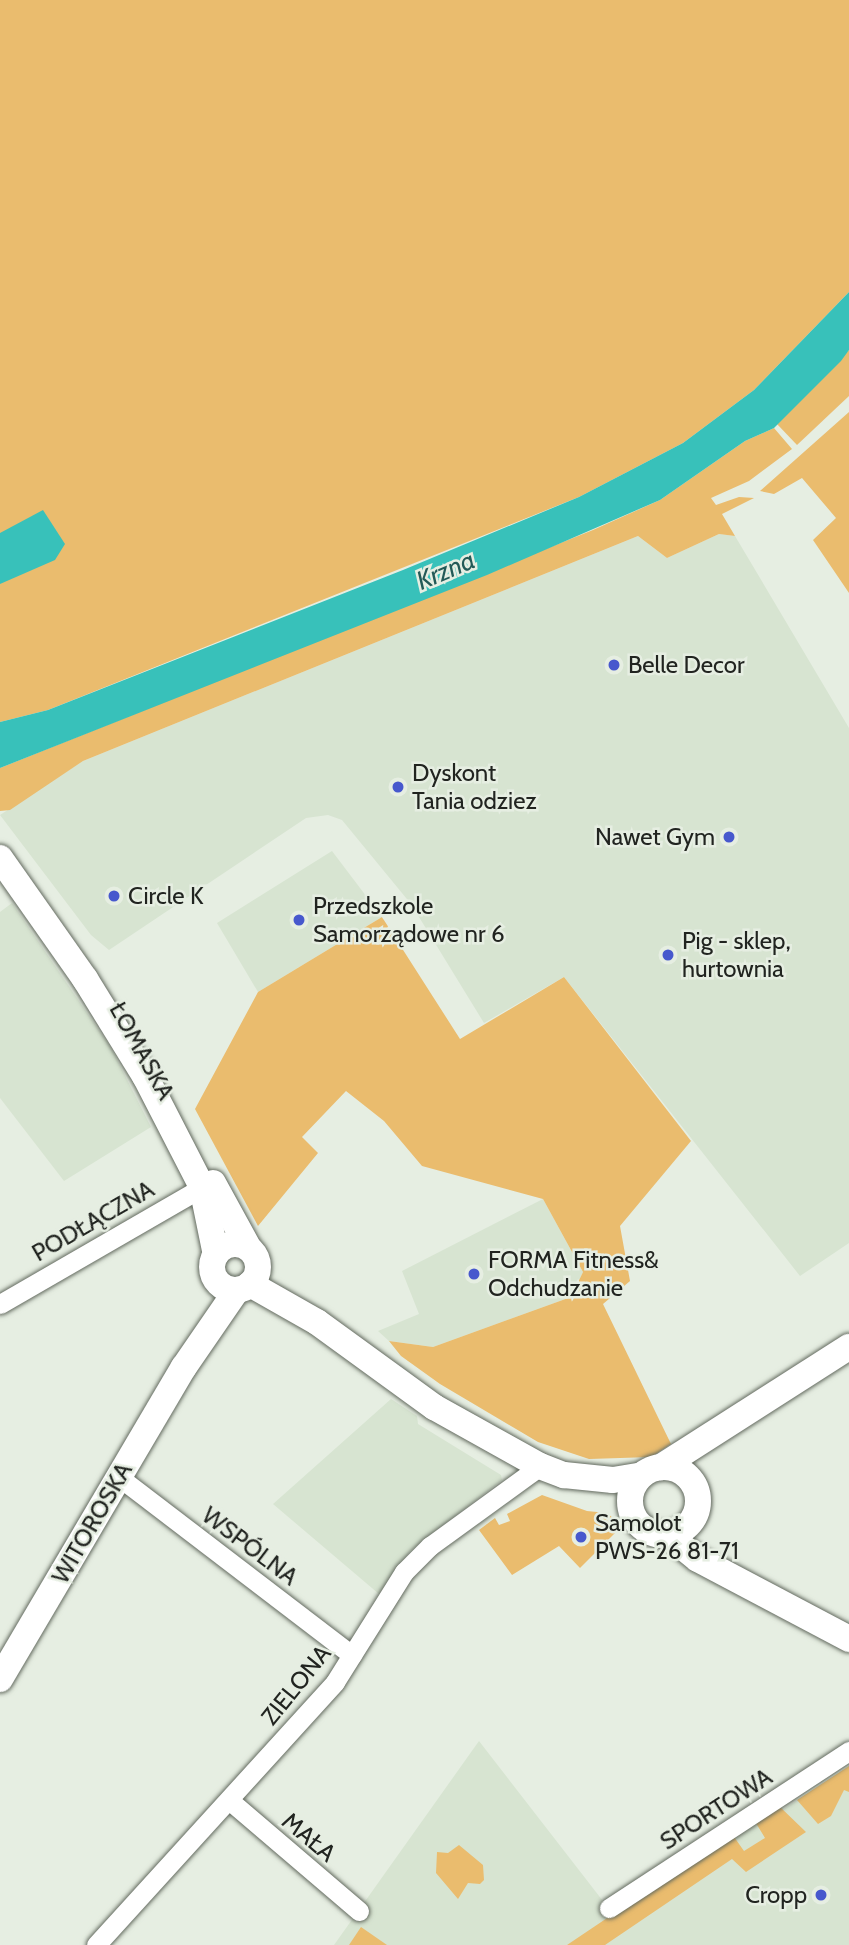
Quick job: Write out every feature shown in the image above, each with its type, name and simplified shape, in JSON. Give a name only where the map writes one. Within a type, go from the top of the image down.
[{"type":"street","name":"ŁOMASKA","points":[[5,866],[110,1016],[207,1184],[248,1270]]},
{"type":"street","name":"WITOROSKA","points":[[184,1367],[214,1263],[207,1184]]},
{"type":"street","name":"PODŁĄCZNA","points":[[0,1304],[207,1184]]},
{"type":"street","points":[[248,1270],[220,1284],[214,1263],[230,1244],[248,1270],[357,1356],[434,1407],[584,1489],[619,1500],[649,1531],[668,1535],[698,1559],[736,1576],[849,1639]]},
{"type":"street","name":"WITOROSKA","points":[[0,1679],[184,1367],[248,1270]]},
{"type":"street","points":[[634,1517],[630,1497],[650,1472],[694,1443],[720,1432],[849,1347]]},
{"type":"street","points":[[720,1432],[696,1463],[696,1514],[699,1533],[736,1576]]},
{"type":"street","points":[[552,1470],[613,1480],[650,1472],[680,1470],[694,1482]]},
{"type":"street","name":"ZIELONA","points":[[96,1945],[335,1682],[415,1560],[552,1470]]},
{"type":"street","name":"WSPÓLNA","points":[[119,1477],[352,1655]]},
{"type":"street","points":[[668,1535],[685,1528],[696,1514]]},
{"type":"street","name":"SPORTOWA","points":[[609,1908],[849,1751]]},
{"type":"street","name":"MAŁA","points":[[229,1800],[359,1911]]},
{"type":"shaded area","points":[[0,0],[849,0],[849,292],[754,390],[683,443],[579,497],[48,710],[0,722]]},
{"type":"shaded area","points":[[849,350],[849,396],[797,445],[777,424]]},
{"type":"shaded area","points":[[849,412],[849,593],[813,540],[836,518],[802,478],[774,494],[760,491]]},
{"type":"shaded area","points":[[774,428],[792,449],[749,481],[711,498],[716,505],[739,497],[754,498],[722,514],[735,536],[719,534],[667,558],[638,536],[83,761],[10,810],[0,811],[0,768],[593,530],[660,500],[745,441]]},
{"type":"shaded area","points":[[719,534],[735,536],[849,728],[849,1243],[800,1276],[564,977],[484,1023],[411,904],[342,820],[328,815],[306,818],[109,950],[91,935],[0,815],[83,761],[638,536],[667,558]]},
{"type":"shaded area","name":"Przedszkole Samorządowe nr 6","points":[[332,851],[382,917],[258,992],[217,923]]},
{"type":"shaded area","points":[[12,903],[111,1048],[151,1127],[64,1181],[0,1098],[0,912]]},
{"type":"shaded area","points":[[382,917],[460,1039],[564,977],[691,1141],[620,1226],[630,1281],[603,1304],[671,1444],[651,1457],[589,1459],[538,1442],[440,1384],[401,1356],[389,1341],[433,1347],[571,1297],[583,1272],[543,1199],[422,1166],[384,1121],[346,1091],[302,1137],[318,1153],[258,1226],[195,1109],[258,992]]},
{"type":"shaded area","points":[[543,1199],[583,1272],[571,1297],[433,1347],[389,1341],[378,1331],[419,1314],[402,1271]]},
{"type":"shaded area","points":[[391,1399],[417,1416],[418,1424],[501,1475],[502,1480],[410,1551],[379,1594],[273,1504]]},
{"type":"shaded area","points":[[542,1495],[587,1511],[607,1513],[622,1526],[580,1568],[559,1546],[512,1575],[479,1530],[495,1518],[499,1525],[510,1521],[507,1514]]},
{"type":"shaded area","points":[[479,1741],[613,1914],[777,1804],[784,1809],[849,1766],[849,1945],[334,1945]]},
{"type":"shaded area","points":[[849,1766],[849,1792],[844,1790],[831,1816],[818,1824],[797,1800]]},
{"type":"shaded area","points":[[777,1804],[806,1832],[746,1872],[732,1859],[605,1945],[567,1945],[732,1834],[744,1851],[765,1838],[754,1820]]},
{"type":"shaded area","points":[[459,1845],[483,1865],[484,1880],[480,1884],[468,1883],[458,1899],[436,1873],[437,1852],[448,1853]]},
{"type":"shaded area","points":[[361,1927],[387,1945],[349,1945]]},
{"type":"water","name":"Krzna","points":[[849,292],[849,350],[841,361],[774,428],[745,441],[660,500],[487,575],[0,768],[0,722],[48,710],[403,570],[579,497],[683,443],[754,390]]},
{"type":"water","points":[[43,510],[65,544],[55,560],[0,584],[0,533]]},
{"type":"place","name":"Belle Decor","points":[[614,665]]},
{"type":"place","name":"Dyskont Tania odziez","points":[[398,787]]},
{"type":"place","name":"Nawet Gym","points":[[729,837]]},
{"type":"place","name":"Circle K","points":[[114,896]]},
{"type":"place","name":"Przedszkole Samorządowe nr 6","points":[[299,920]]},
{"type":"place","name":"Pig - sklep, hurtownia","points":[[668,955]]},
{"type":"place","name":"FORMA Fitness& Odchudzanie","points":[[474,1274]]},
{"type":"place","name":"Samolot PWS-26 81-71","points":[[581,1537]]},
{"type":"place","name":"Cropp","points":[[821,1895]]}]
